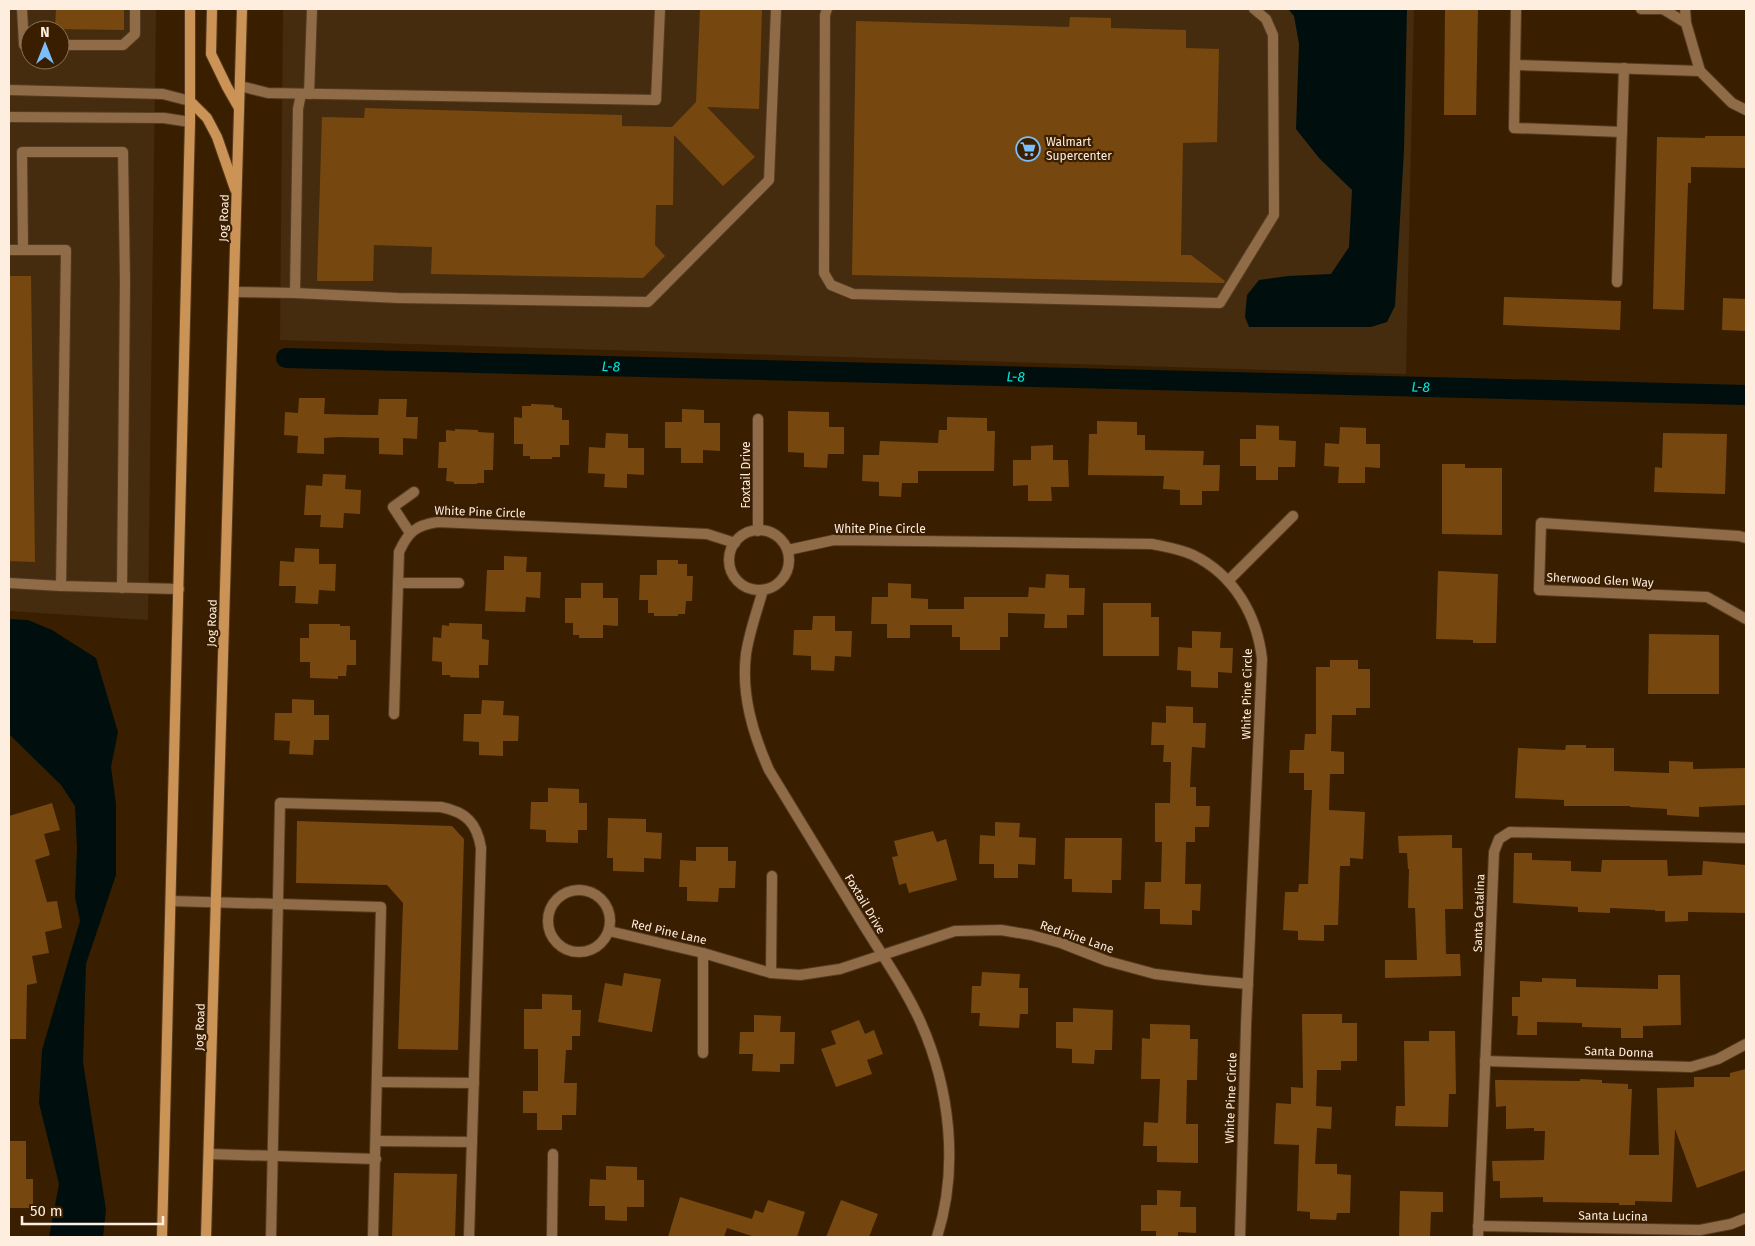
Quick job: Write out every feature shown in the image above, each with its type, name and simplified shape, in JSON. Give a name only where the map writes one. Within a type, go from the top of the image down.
[{"type":"main road","points":[[162,1237],[190,122],[190,9]]},
{"type":"main road","points":[[212,9],[211,54],[227,87],[240,108]]},
{"type":"main road","name":"Jog Road","points":[[206,1237],[242,9]]},
{"type":"main road","points":[[190,100],[207,118],[217,137],[237,194]]},
{"type":"street","points":[[70,45],[123,45],[135,34],[135,9]]},
{"type":"street","points":[[295,293],[298,109],[305,94],[312,9]]},
{"type":"street","points":[[240,86],[268,93],[656,100],[660,9]]},
{"type":"street","points":[[234,292],[398,298],[648,302],[769,180],[776,9]]},
{"type":"street","points":[[827,9],[825,15],[824,274],[831,285],[853,294],[1220,303],[1274,215],[1273,35],[1266,19],[1254,9]]},
{"type":"street","points":[[1516,9],[1514,128],[1622,132]]},
{"type":"street","points":[[1641,9],[1663,9],[1686,23]]},
{"type":"street","points":[[1685,9],[1686,23],[1700,71],[1732,103],[1746,110]]},
{"type":"street","points":[[1514,65],[1700,71]]},
{"type":"street","points":[[1616,282],[1624,68]]},
{"type":"street","points":[[9,90],[163,94],[190,100]]},
{"type":"street","points":[[9,117],[164,118],[190,122]]},
{"type":"street","points":[[23,250],[22,152],[123,152],[125,282],[122,588]]},
{"type":"street","points":[[9,250],[66,250],[61,586]]},
{"type":"street","name":"Foxtail Drive","points":[[758,419],[758,531]]},
{"type":"street","points":[[394,714],[399,552],[404,539],[410,533],[393,507],[414,492]]},
{"type":"street","points":[[1228,581],[1293,516]]},
{"type":"street","name":"White Pine Circle","points":[[410,533],[425,524],[438,522],[707,534],[735,542]]},
{"type":"street","name":"Sherwood Glen Way","points":[[1746,538],[1541,523],[1539,590],[1707,597],[1746,619]]},
{"type":"street","points":[[758,531],[772,533],[781,539],[788,550],[789,566],[786,575],[772,588],[753,590],[744,587],[736,581],[731,572],[729,562],[730,552],[735,542],[742,535],[758,531]]},
{"type":"street","name":"White Pine Circle","points":[[788,550],[834,540],[1138,542],[1179,550],[1193,555],[1228,581],[1246,604],[1261,645],[1262,659],[1248,984],[1240,1237]]},
{"type":"street","points":[[9,582],[61,586],[179,589]]},
{"type":"street","points":[[398,583],[459,583]]},
{"type":"street","name":"Foxtail Drive","points":[[762,590],[746,654],[749,714],[757,743],[769,770],[908,998],[921,1022],[931,1048],[941,1083],[947,1116],[949,1158],[946,1199],[937,1237]]},
{"type":"street","points":[[271,1237],[280,803],[441,807],[454,809],[474,824],[481,848],[469,1237]]},
{"type":"street","name":"Santa Catalina","points":[[1478,1237],[1494,852],[1499,839],[1510,832],[1746,838]]},
{"type":"street","points":[[771,973],[772,876]]},
{"type":"street","points":[[580,890],[589,892],[598,896],[605,903],[609,912],[609,931],[597,946],[589,950],[579,952],[570,950],[561,946],[554,939],[548,920],[550,911],[561,896],[580,890]]},
{"type":"street","points":[[171,901],[381,907],[373,1237]]},
{"type":"street","name":"Red Pine Lane","points":[[609,931],[703,953],[771,973],[800,975],[840,968],[955,931],[1001,930],[1032,935],[1061,943],[1107,961],[1155,974],[1248,984]]},
{"type":"street","points":[[703,953],[703,1053]]},
{"type":"street","name":"Santa Donna","points":[[1486,1061],[1691,1067],[1718,1059],[1746,1044]]},
{"type":"street","points":[[377,1082],[474,1083]]},
{"type":"street","points":[[376,1141],[472,1142]]},
{"type":"street","points":[[209,1154],[376,1159]]},
{"type":"street","points":[[552,1237],[553,1154]]},
{"type":"street","name":"Santa Lucina","points":[[1478,1226],[1700,1230],[1731,1224],[1746,1218]]},
{"type":"shaded area","points":[[9,9],[156,9],[148,620],[9,611]]},
{"type":"shaded area","points":[[283,9],[1414,9],[1406,374],[280,340]]},
{"type":"shaded area","points":[[1288,9],[1407,9],[1404,150],[1395,306],[1387,322],[1371,327],[1249,327],[1245,317],[1247,295],[1259,280],[1288,276],[1331,274],[1349,247],[1352,190],[1319,158],[1296,129],[1299,44],[1294,16]]},
{"type":"shaded area","points":[[9,619],[28,620],[52,630],[96,658],[118,732],[111,767],[116,804],[116,875],[86,964],[83,1062],[106,1210],[103,1237],[49,1237],[59,1184],[39,1103],[42,1050],[80,921],[75,897],[77,848],[75,806],[61,785],[9,734]]},
{"type":"building","points":[[56,9],[124,9],[124,30],[70,29],[70,20],[55,20]]},
{"type":"building","points":[[700,9],[762,9],[759,109],[707,107],[755,157],[723,186],[674,135],[673,205],[656,205],[655,245],[665,256],[643,278],[431,274],[432,247],[374,245],[373,281],[317,281],[322,117],[364,118],[365,108],[622,115],[622,126],[672,127],[696,102]]},
{"type":"building","points":[[1445,9],[1478,9],[1476,115],[1444,115]]},
{"type":"building","points":[[1070,17],[1111,18],[1111,28],[1186,30],[1186,48],[1219,49],[1217,142],[1183,143],[1181,255],[1191,255],[1225,281],[1224,283],[852,275],[856,21],[1069,27]]},
{"type":"building","points":[[1705,136],[1746,136],[1746,168],[1691,167],[1691,183],[1688,183],[1684,310],[1653,309],[1657,137],[1705,138]]},
{"type":"building","points":[[9,276],[31,276],[35,562],[9,561]]},
{"type":"building","points":[[1504,297],[1621,301],[1620,330],[1503,325]]},
{"type":"building","points":[[1723,298],[1746,299],[1746,331],[1722,330]]},
{"type":"building","points":[[299,398],[325,398],[324,414],[364,415],[378,415],[379,399],[407,399],[406,417],[418,417],[417,439],[403,438],[403,455],[379,454],[379,438],[338,437],[324,438],[324,454],[297,453],[298,436],[284,435],[285,412],[298,413]]},
{"type":"building","points":[[531,404],[554,405],[554,407],[562,408],[562,420],[569,420],[569,445],[560,445],[560,457],[530,459],[530,456],[523,456],[523,444],[514,444],[514,417],[522,418],[522,406],[531,406]]},
{"type":"building","points":[[682,409],[704,410],[704,423],[720,423],[720,451],[703,450],[703,463],[681,463],[681,448],[665,448],[665,422],[682,422]]},
{"type":"building","points":[[788,411],[829,412],[829,427],[844,427],[844,454],[828,454],[827,468],[804,467],[804,453],[788,452]]},
{"type":"building","points":[[947,417],[987,418],[987,431],[995,431],[994,471],[918,471],[918,483],[902,483],[901,497],[879,496],[879,482],[862,481],[863,455],[879,455],[880,441],[938,443],[939,430],[947,430]]},
{"type":"building","points":[[1097,421],[1137,422],[1137,435],[1145,435],[1145,450],[1204,451],[1203,465],[1220,465],[1219,491],[1202,491],[1202,505],[1180,505],[1180,490],[1163,489],[1164,476],[1088,475],[1089,434],[1097,434]]},
{"type":"building","points":[[1256,425],[1279,426],[1279,440],[1296,441],[1295,467],[1278,467],[1278,480],[1256,480],[1256,466],[1240,466],[1240,439],[1256,439]]},
{"type":"building","points":[[1340,427],[1366,428],[1366,444],[1380,444],[1380,468],[1365,467],[1365,483],[1338,483],[1339,467],[1324,466],[1325,443],[1339,444]]},
{"type":"building","points":[[455,429],[494,433],[493,470],[484,470],[484,483],[454,484],[454,482],[446,481],[447,468],[438,468],[439,442],[446,442],[446,430],[455,431]]},
{"type":"building","points":[[606,433],[628,434],[628,448],[644,448],[644,475],[627,474],[627,488],[604,487],[605,474],[588,473],[589,447],[605,448]]},
{"type":"building","points":[[1663,433],[1727,434],[1725,494],[1654,492],[1655,467],[1662,468]]},
{"type":"building","points":[[1053,445],[1053,460],[1068,460],[1069,487],[1051,487],[1052,501],[1028,501],[1028,485],[1013,486],[1013,460],[1031,460],[1031,446]]},
{"type":"building","points":[[1442,464],[1465,464],[1465,468],[1502,468],[1502,535],[1442,534]]},
{"type":"building","points":[[323,474],[346,475],[345,489],[361,490],[360,514],[344,513],[343,528],[320,527],[321,515],[304,515],[306,485],[322,486]]},
{"type":"building","points":[[295,548],[319,549],[319,564],[336,564],[335,591],[319,590],[318,604],[295,603],[296,586],[279,586],[280,561],[294,562]]},
{"type":"building","points":[[504,556],[527,557],[526,572],[541,572],[540,598],[526,597],[525,612],[485,611],[487,570],[504,570]]},
{"type":"building","points":[[657,560],[678,560],[678,564],[687,564],[687,576],[693,576],[692,601],[686,601],[685,614],[678,614],[678,616],[654,616],[654,613],[648,613],[648,600],[639,600],[640,575],[657,575]]},
{"type":"building","points":[[1438,571],[1498,574],[1496,643],[1473,643],[1473,640],[1436,639]]},
{"type":"building","points":[[1046,574],[1069,575],[1069,588],[1085,588],[1084,615],[1067,615],[1067,628],[1044,628],[1045,614],[1008,613],[1008,637],[1000,637],[1000,650],[960,650],[960,637],[952,637],[952,625],[910,625],[910,638],[887,638],[887,624],[871,624],[872,597],[888,597],[888,583],[911,584],[911,598],[928,599],[928,609],[964,609],[964,597],[1028,597],[1029,587],[1045,588]]},
{"type":"building","points":[[581,583],[603,583],[603,598],[618,598],[618,626],[603,625],[603,638],[579,638],[579,635],[573,635],[573,623],[565,623],[565,598],[581,598]]},
{"type":"building","points":[[1103,603],[1151,603],[1151,617],[1159,617],[1159,656],[1103,656]]},
{"type":"building","points":[[813,616],[835,616],[835,631],[852,631],[851,657],[835,656],[834,671],[811,670],[811,656],[793,655],[794,630],[812,630]]},
{"type":"building","points":[[449,623],[482,624],[482,639],[489,640],[488,665],[479,665],[479,678],[442,675],[442,662],[432,661],[433,637],[441,638],[442,625],[449,626]]},
{"type":"building","points":[[309,624],[340,624],[340,626],[350,626],[350,640],[356,640],[356,665],[347,665],[346,676],[338,676],[338,679],[310,678],[310,662],[300,662],[300,638],[309,638]]},
{"type":"building","points":[[1192,631],[1221,632],[1220,648],[1233,648],[1232,673],[1218,672],[1218,688],[1191,687],[1191,671],[1177,670],[1178,647],[1192,648]]},
{"type":"building","points":[[1649,634],[1719,635],[1719,694],[1648,694]]},
{"type":"building","points":[[1330,660],[1358,660],[1358,669],[1370,669],[1370,708],[1356,708],[1356,715],[1332,715],[1331,751],[1344,752],[1344,774],[1330,774],[1329,810],[1365,812],[1363,859],[1350,858],[1350,866],[1340,866],[1338,925],[1324,925],[1324,941],[1298,940],[1298,931],[1283,930],[1285,892],[1298,892],[1299,884],[1308,884],[1312,790],[1304,790],[1304,773],[1289,773],[1290,750],[1304,750],[1305,734],[1316,734],[1316,667],[1330,667]]},
{"type":"building","points":[[292,699],[314,700],[314,715],[329,715],[329,740],[314,740],[313,755],[289,754],[290,741],[274,740],[275,713],[292,713]]},
{"type":"building","points":[[482,700],[504,701],[503,715],[519,716],[518,741],[503,741],[503,756],[479,755],[479,742],[463,741],[464,714],[481,714]]},
{"type":"building","points":[[1166,706],[1193,707],[1193,723],[1206,723],[1205,748],[1192,747],[1190,787],[1196,787],[1196,806],[1210,806],[1209,827],[1195,827],[1195,842],[1186,842],[1185,884],[1201,884],[1200,911],[1192,910],[1192,925],[1160,924],[1160,909],[1144,909],[1145,882],[1161,882],[1162,842],[1155,842],[1155,803],[1170,803],[1171,762],[1163,762],[1164,745],[1151,745],[1152,722],[1166,723]]},
{"type":"building","points":[[1566,745],[1586,745],[1586,748],[1614,748],[1614,771],[1669,773],[1669,761],[1693,762],[1693,769],[1746,768],[1746,805],[1699,807],[1699,817],[1667,815],[1667,809],[1630,806],[1564,806],[1564,800],[1515,798],[1518,748],[1565,750]]},
{"type":"building","points":[[548,788],[579,789],[579,803],[587,803],[587,830],[578,830],[578,843],[546,842],[546,830],[530,829],[531,802],[548,802]]},
{"type":"building","points":[[52,803],[60,830],[44,834],[50,855],[35,860],[47,902],[57,901],[62,928],[45,932],[49,953],[32,956],[37,983],[27,985],[26,1039],[9,1039],[9,816]]},
{"type":"building","points":[[608,818],[646,819],[646,832],[662,833],[661,859],[644,858],[644,872],[613,871],[613,858],[607,858]]},
{"type":"building","points":[[297,821],[452,826],[464,839],[458,1050],[398,1049],[403,903],[387,885],[296,883]]},
{"type":"building","points":[[995,822],[1020,823],[1019,837],[1036,838],[1035,865],[1018,864],[1018,878],[994,878],[994,864],[979,864],[980,835],[995,836]]},
{"type":"building","points":[[933,831],[937,842],[946,839],[957,880],[909,893],[906,883],[899,885],[892,857],[898,856],[894,841]]},
{"type":"building","points":[[1452,835],[1452,848],[1462,848],[1463,909],[1445,909],[1446,954],[1460,954],[1461,976],[1385,978],[1385,960],[1417,960],[1415,908],[1408,908],[1409,869],[1407,853],[1399,853],[1398,836]]},
{"type":"building","points":[[1065,838],[1122,838],[1121,880],[1112,880],[1112,893],[1072,892],[1072,879],[1064,879]]},
{"type":"building","points":[[696,847],[728,847],[728,861],[736,861],[735,888],[719,888],[718,902],[687,901],[687,887],[679,887],[680,860],[696,861]]},
{"type":"building","points":[[1514,853],[1532,853],[1532,860],[1571,861],[1571,871],[1601,872],[1602,860],[1667,860],[1668,876],[1702,875],[1703,861],[1746,865],[1746,913],[1688,912],[1688,921],[1665,922],[1665,911],[1610,908],[1610,913],[1578,912],[1578,907],[1513,903]]},
{"type":"building","points":[[982,972],[1020,974],[1019,988],[1028,988],[1028,1014],[1020,1014],[1019,1028],[979,1026],[980,1013],[971,1013],[972,986],[981,986]]},
{"type":"building","points":[[624,973],[661,979],[652,1032],[598,1022],[605,983],[622,986]]},
{"type":"building","points":[[1658,975],[1680,975],[1681,1025],[1643,1026],[1643,1038],[1621,1038],[1621,1028],[1582,1027],[1582,1023],[1537,1022],[1537,1035],[1517,1035],[1518,1016],[1512,1016],[1512,997],[1520,997],[1520,981],[1542,982],[1542,978],[1576,979],[1576,987],[1658,989]]},
{"type":"building","points":[[542,994],[572,995],[572,1010],[581,1010],[580,1036],[572,1036],[572,1050],[566,1050],[564,1083],[577,1083],[576,1115],[562,1115],[562,1130],[537,1130],[537,1113],[523,1113],[523,1091],[538,1091],[538,1049],[524,1049],[524,1009],[542,1009]]},
{"type":"building","points":[[1073,1008],[1113,1010],[1112,1050],[1095,1050],[1094,1064],[1072,1063],[1072,1049],[1056,1048],[1056,1022],[1073,1022]]},
{"type":"building","points":[[1302,1014],[1342,1014],[1342,1023],[1357,1023],[1357,1061],[1341,1061],[1341,1070],[1317,1070],[1316,1106],[1332,1107],[1331,1129],[1317,1128],[1315,1164],[1337,1164],[1337,1174],[1351,1175],[1350,1213],[1337,1213],[1336,1220],[1310,1219],[1310,1212],[1297,1211],[1299,1145],[1274,1144],[1276,1103],[1291,1104],[1291,1087],[1303,1088]]},
{"type":"building","points":[[754,1015],[781,1016],[780,1032],[795,1032],[794,1064],[780,1064],[780,1072],[752,1071],[753,1054],[739,1054],[740,1032],[754,1032]]},
{"type":"building","points":[[859,1020],[865,1034],[874,1030],[883,1054],[867,1060],[872,1074],[836,1087],[821,1049],[836,1044],[831,1031]]},
{"type":"building","points":[[1150,1024],[1190,1025],[1190,1039],[1198,1039],[1197,1080],[1187,1080],[1186,1124],[1198,1124],[1198,1163],[1157,1162],[1157,1146],[1143,1146],[1144,1122],[1158,1123],[1160,1079],[1141,1079],[1142,1038],[1150,1039]]},
{"type":"building","points":[[1429,1031],[1455,1031],[1456,1094],[1449,1094],[1448,1127],[1395,1126],[1396,1106],[1405,1106],[1404,1041],[1429,1041]]},
{"type":"building","points":[[1746,1069],[1746,1170],[1697,1188],[1675,1129],[1672,1202],[1635,1201],[1635,1205],[1619,1205],[1619,1203],[1543,1202],[1543,1197],[1500,1198],[1500,1181],[1493,1181],[1492,1161],[1544,1160],[1545,1131],[1534,1131],[1534,1128],[1506,1129],[1506,1106],[1496,1107],[1495,1080],[1580,1081],[1580,1079],[1602,1080],[1602,1083],[1628,1084],[1628,1089],[1632,1089],[1629,1155],[1659,1155],[1657,1088],[1694,1087],[1694,1077],[1730,1077],[1730,1073]]},
{"type":"building","points":[[9,1141],[26,1141],[26,1179],[33,1179],[33,1208],[9,1208]]},
{"type":"building","points":[[606,1166],[637,1167],[637,1180],[644,1180],[644,1207],[627,1207],[627,1221],[605,1220],[605,1206],[589,1206],[590,1179],[606,1180]]},
{"type":"building","points":[[394,1173],[457,1174],[455,1237],[392,1237]]},
{"type":"building","points":[[1157,1190],[1181,1191],[1180,1207],[1196,1207],[1196,1233],[1178,1232],[1178,1237],[1156,1237],[1156,1231],[1141,1231],[1141,1205],[1157,1205]]},
{"type":"building","points":[[1400,1191],[1443,1192],[1443,1212],[1431,1212],[1430,1237],[1399,1237]]},
{"type":"building","points":[[680,1197],[752,1219],[755,1210],[763,1213],[768,1200],[805,1212],[797,1237],[755,1237],[727,1228],[724,1237],[668,1237]]},
{"type":"building","points":[[841,1200],[878,1214],[869,1237],[826,1237]]},
{"type":"waterway","name":"L-8","points":[[286,358],[1746,395]]},
{"type":"place","name":"Walmart Supercenter","points":[[1028,149]]}]
